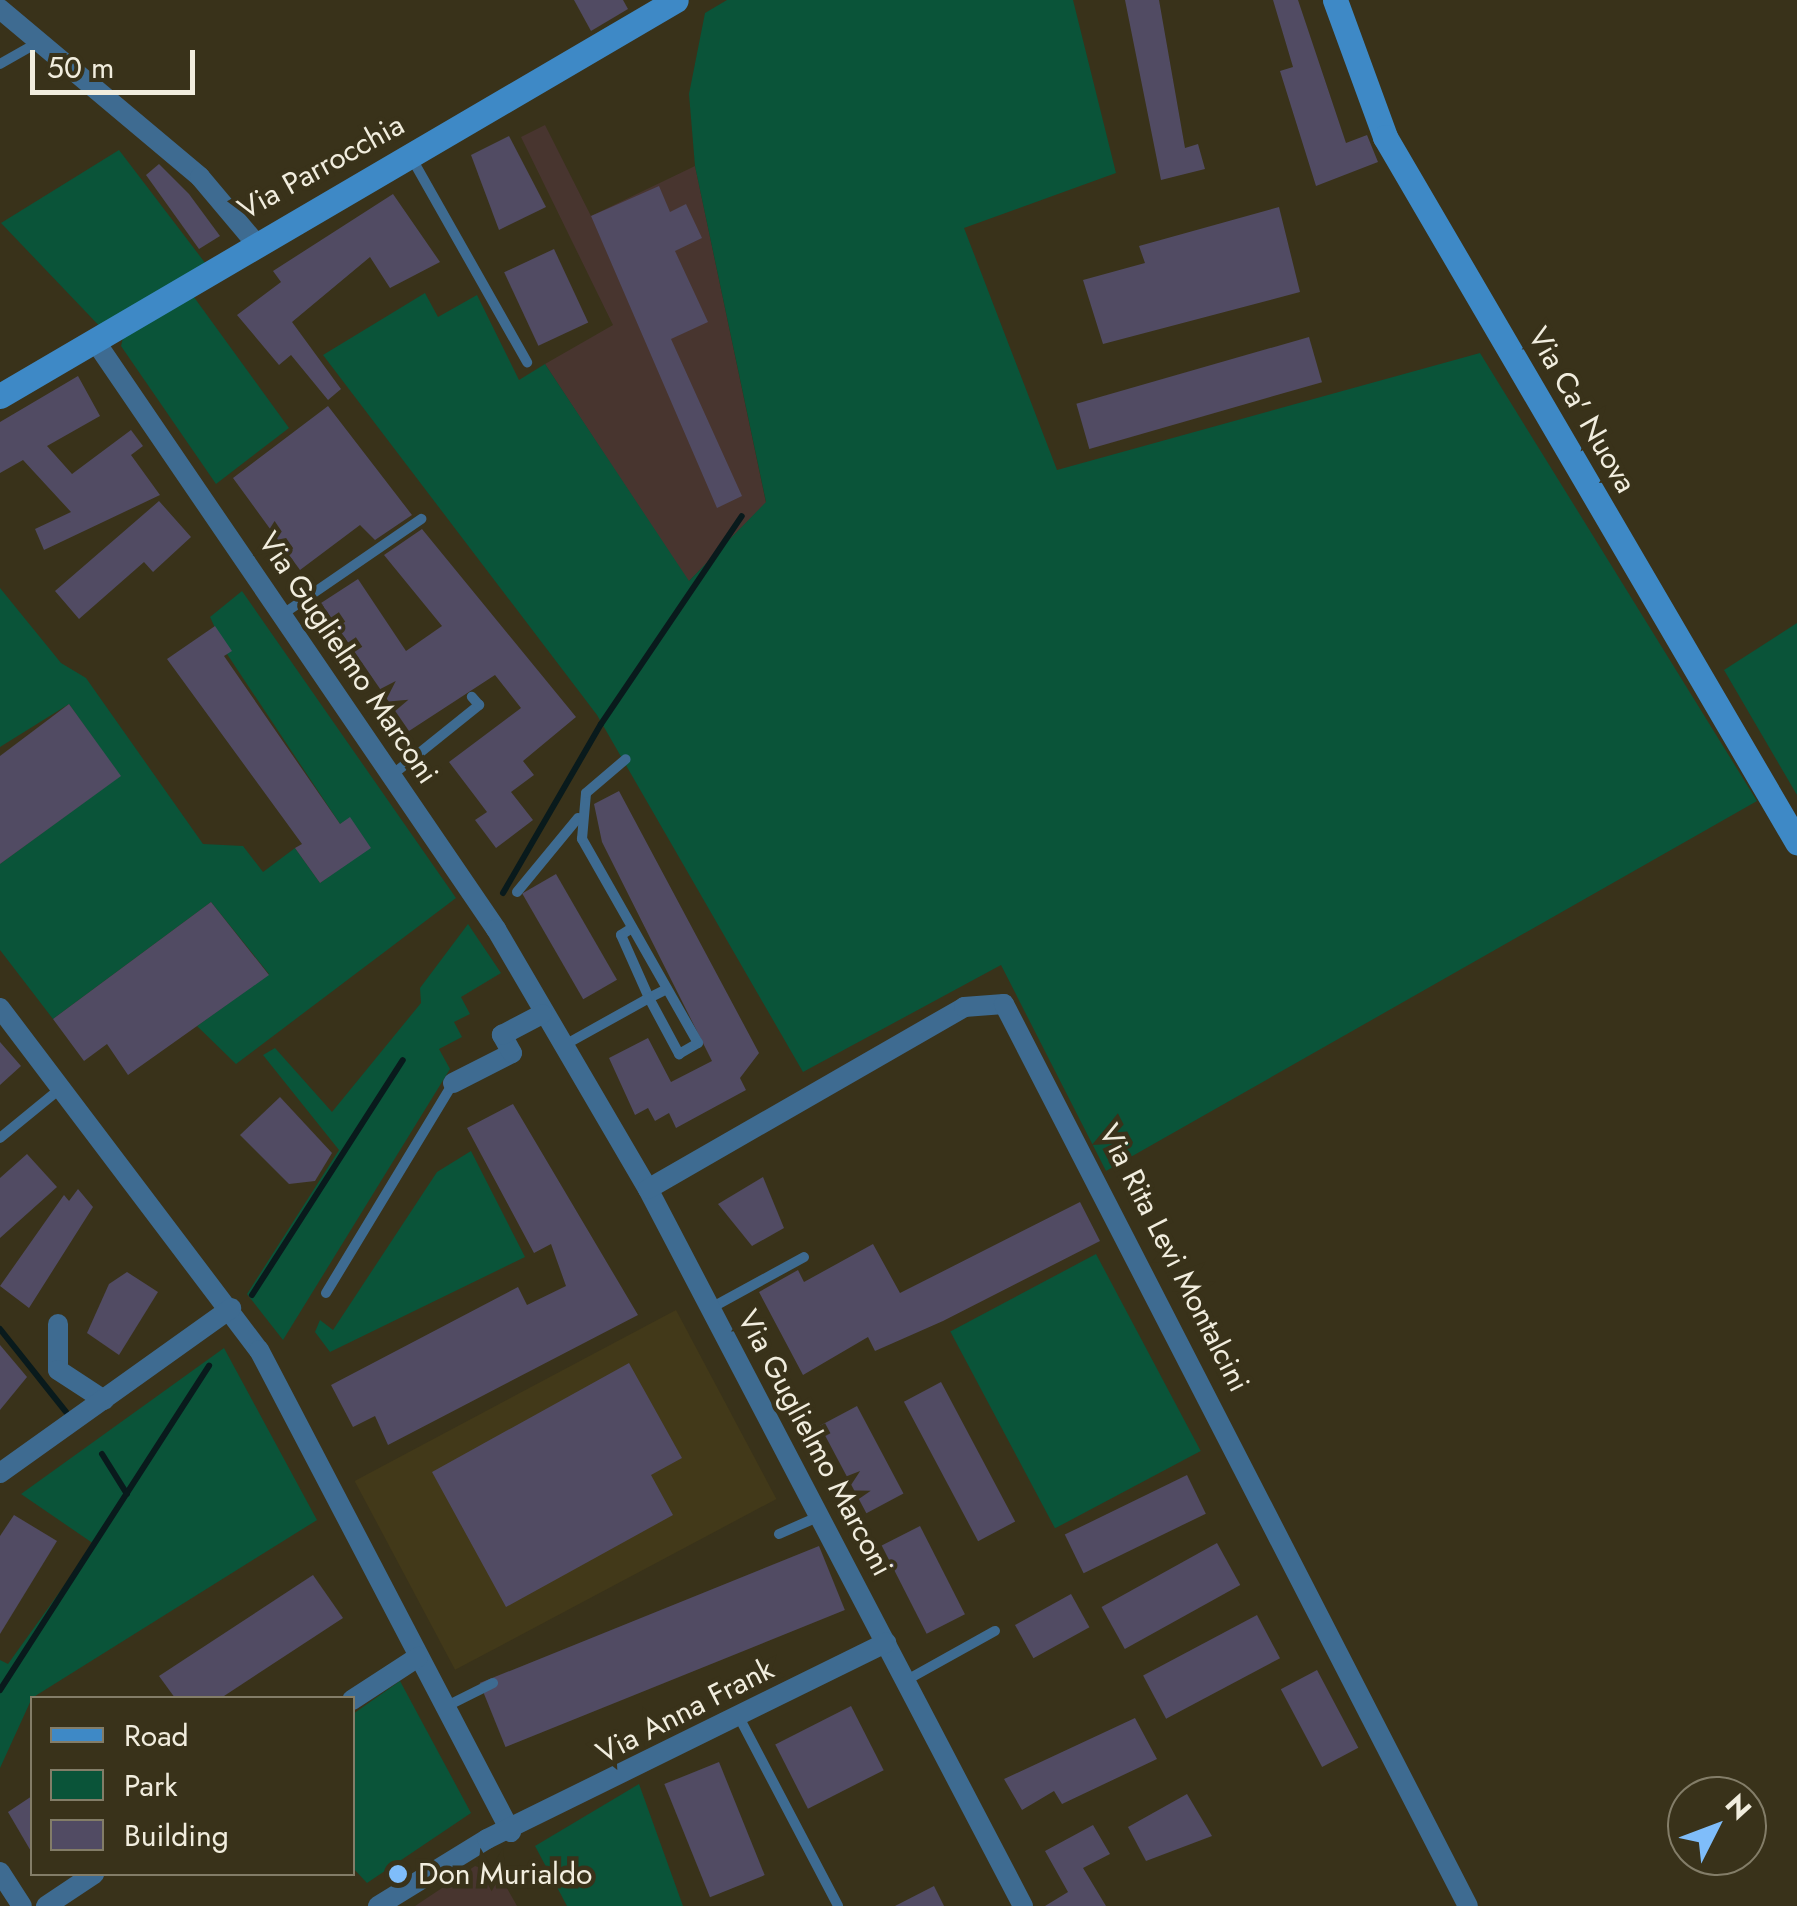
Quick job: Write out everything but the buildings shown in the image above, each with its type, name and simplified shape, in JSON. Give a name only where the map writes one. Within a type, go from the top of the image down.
[{"type":"street","name":"Via Parrocchia","points":[[0,396],[95,342],[254,240],[410,156],[676,0]]},
{"type":"street","name":"Via Ca' Nuova","points":[[1335,0],[1392,150],[1797,842]]},
{"type":"street","points":[[3,16],[200,176],[254,240]]},
{"type":"street","name":"Via Guglielmo Marconi","points":[[95,342],[391,776],[648,1190],[803,1468],[821,1515],[875,1605],[886,1643],[904,1681],[984,1814],[1023,1906]]},
{"type":"street","name":"Via Rita Levi Montalcini","points":[[648,1190],[964,1007],[1004,1004],[1468,1906]]},
{"type":"street","points":[[0,1008],[231,1308],[511,1832]]},
{"type":"street","points":[[453,1083],[512,1052],[502,1035],[542,1014]]},
{"type":"street","points":[[0,1473],[231,1308]]},
{"type":"street","points":[[58,1324],[58,1370],[104,1400]]},
{"type":"street","name":"Via Anna Frank","points":[[378,1906],[511,1832],[886,1643]]},
{"type":"street","points":[[355,1698],[418,1657]]},
{"type":"street","points":[[0,1872],[22,1906]]},
{"type":"street","points":[[46,1906],[91,1876]]},
{"type":"lane","points":[[0,64],[37,43]]},
{"type":"lane","points":[[410,156],[527,362]]},
{"type":"lane","points":[[283,614],[422,519]]},
{"type":"lane","points":[[391,776],[479,705],[472,696]]},
{"type":"lane","points":[[517,892],[579,817],[595,779],[626,759]]},
{"type":"lane","points":[[579,817],[632,928],[698,1043],[678,1054],[621,935],[632,928]]},
{"type":"lane","points":[[560,1047],[667,988]]},
{"type":"lane","points":[[326,1294],[453,1083]]},
{"type":"lane","points":[[0,1138],[61,1088]]},
{"type":"lane","points":[[711,1308],[804,1257]]},
{"type":"lane","points":[[779,1534],[821,1515]]},
{"type":"lane","points":[[904,1681],[995,1631]]},
{"type":"lane","points":[[442,1708],[493,1683]]},
{"type":"lane","points":[[740,1719],[838,1906]]},
{"type":"shaded area","points":[[545,125],[591,216],[695,166],[766,503],[688,582],[545,364],[613,325],[521,137]]},
{"type":"shaded area","points":[[676,1310],[776,1499],[455,1670],[355,1481]]},
{"type":"shaded area","points":[[475,1866],[499,1874],[517,1906],[415,1906]]},
{"type":"green space","points":[[727,0],[1073,0],[1116,173],[964,228],[1057,470],[1480,353],[1757,801],[1106,1171],[1001,965],[803,1072],[597,715],[323,355],[425,293],[438,317],[477,295],[519,380],[545,364],[689,581],[766,502],[695,166],[689,94],[705,13]]},
{"type":"green space","points":[[119,150],[209,268],[107,334],[1,223]]},
{"type":"green space","points":[[191,293],[289,428],[216,484],[121,346],[124,334]]},
{"type":"green space","points":[[0,588],[61,663],[86,678],[203,844],[243,846],[263,872],[295,848],[320,883],[370,847],[350,818],[340,824],[227,654],[210,617],[242,591],[456,898],[236,1064],[197,1026],[269,974],[211,902],[53,1019],[0,950],[0,864],[120,776],[69,704],[0,747]]},
{"type":"green space","points":[[1797,623],[1797,795],[1724,670]]},
{"type":"green space","points":[[468,924],[501,973],[461,997],[470,1014],[454,1022],[462,1037],[439,1049],[450,1069],[283,1340],[247,1294],[339,1150],[263,1055],[275,1048],[332,1112],[421,1003],[420,988]]},
{"type":"green space","points":[[471,1151],[525,1257],[330,1352],[315,1332],[320,1320],[333,1330],[437,1172]]},
{"type":"green space","points":[[1096,1254],[1201,1451],[1055,1528],[950,1331]]},
{"type":"green space","points":[[224,1348],[317,1520],[30,1696],[0,1768],[0,1660],[8,1664],[94,1544],[21,1494]]},
{"type":"green space","points":[[400,1681],[471,1813],[367,1883],[355,1870],[355,1713]]},
{"type":"green space","points":[[639,1784],[683,1906],[567,1906],[535,1846]]},
{"type":"waterway","points":[[503,893],[601,724],[742,516]]},
{"type":"waterway","points":[[252,1295],[403,1060]]},
{"type":"waterway","points":[[0,1329],[66,1412]]},
{"type":"waterway","points":[[0,1690],[209,1366]]},
{"type":"waterway","points":[[102,1454],[127,1494]]},
{"type":"place","name":"Don Murialdo","points":[[398,1874]]}]
